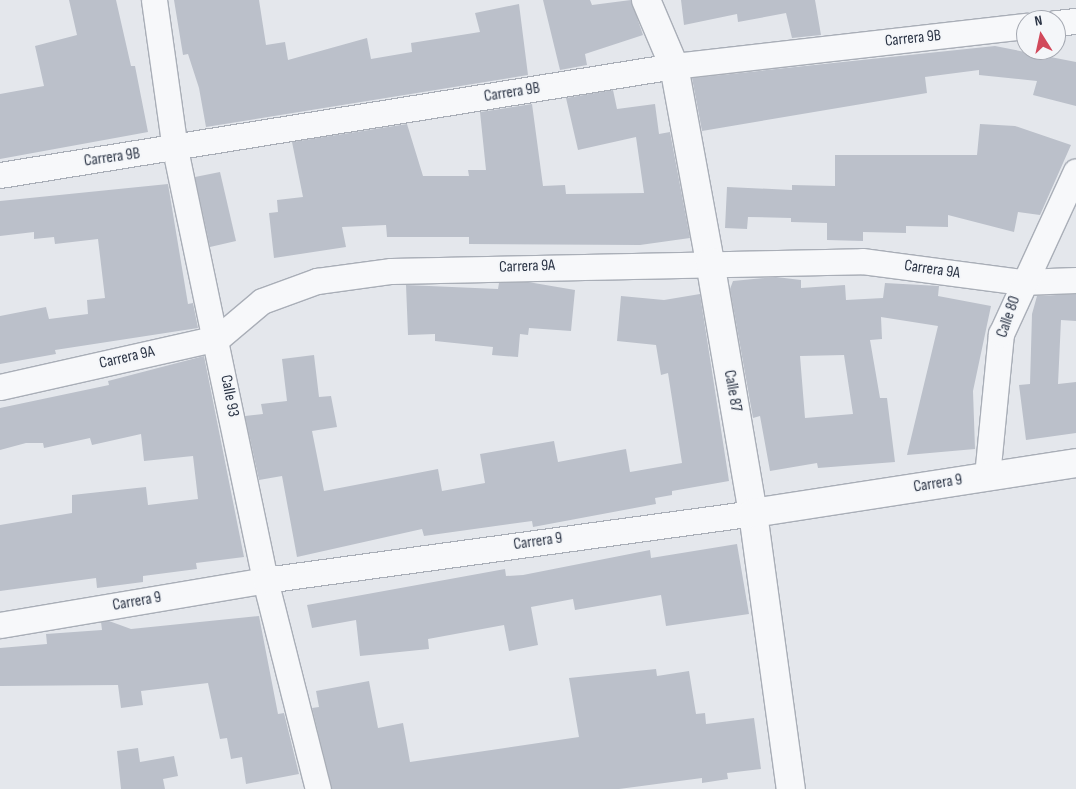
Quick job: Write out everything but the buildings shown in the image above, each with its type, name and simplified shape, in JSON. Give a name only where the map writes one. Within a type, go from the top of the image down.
[{"type":"street","name":"Calle 93","points":[[154,0],[175,149],[218,338],[265,580],[318,789]]},
{"type":"street","name":"Calle 87","points":[[646,0],[674,66],[754,513],[791,789]]},
{"type":"street","name":"Carrera 9B","points":[[0,175],[175,149],[674,66],[1016,27]]},
{"type":"street","name":"Calle 80","points":[[987,476],[1000,334],[1021,282],[1076,171]]},
{"type":"street","name":"Carrera 9A","points":[[0,387],[218,338],[262,301],[317,281],[391,271],[710,262],[862,261],[1021,282],[1076,280]]},
{"type":"street","name":"Carrera 9","points":[[0,625],[265,580],[754,513],[1076,463]]}]
